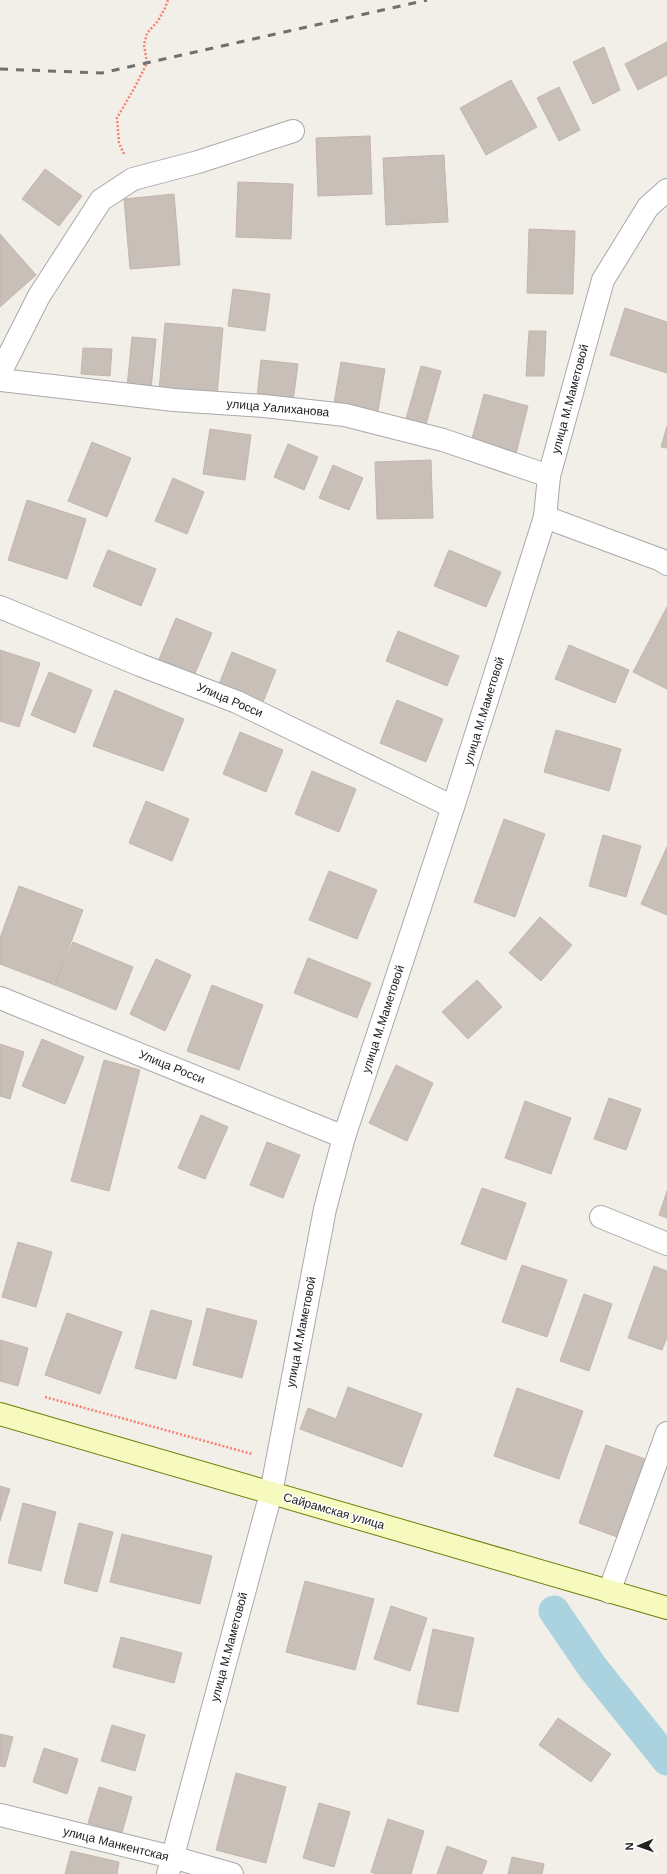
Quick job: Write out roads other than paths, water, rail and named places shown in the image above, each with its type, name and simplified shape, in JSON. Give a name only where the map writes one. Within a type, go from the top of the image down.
[{"type":"main road","name":"Сайрамская улица","points":[[0,1414],[667,1608]]},
{"type":"street","points":[[0,373],[39,296],[101,200],[133,179],[198,162],[293,131]]},
{"type":"street","name":"улица М.Маметовой","points":[[170,1866],[271,1493],[325,1208],[344,1137],[453,807],[545,517],[549,476],[603,280],[648,207],[667,190]]},
{"type":"street","name":"улица Уалиханова","points":[[0,380],[174,400],[264,406],[345,415],[443,440],[549,476]]},
{"type":"street","points":[[545,517],[661,560],[667,564]]},
{"type":"street","name":"Улица Росси","points":[[0,607],[140,665],[237,702],[453,807]]},
{"type":"street","name":"Улица Росси","points":[[0,998],[344,1137]]},
{"type":"street","points":[[601,1217],[667,1244]]},
{"type":"street","points":[[609,1592],[667,1434]]},
{"type":"street","name":"улица Манкентская","points":[[0,1815],[170,1866],[232,1874]]},
{"type":"waterway","points":[[554,1611],[593,1668],[667,1760]]},
{"type":"railway","points":[[0,69],[102,73],[427,0]]}]
